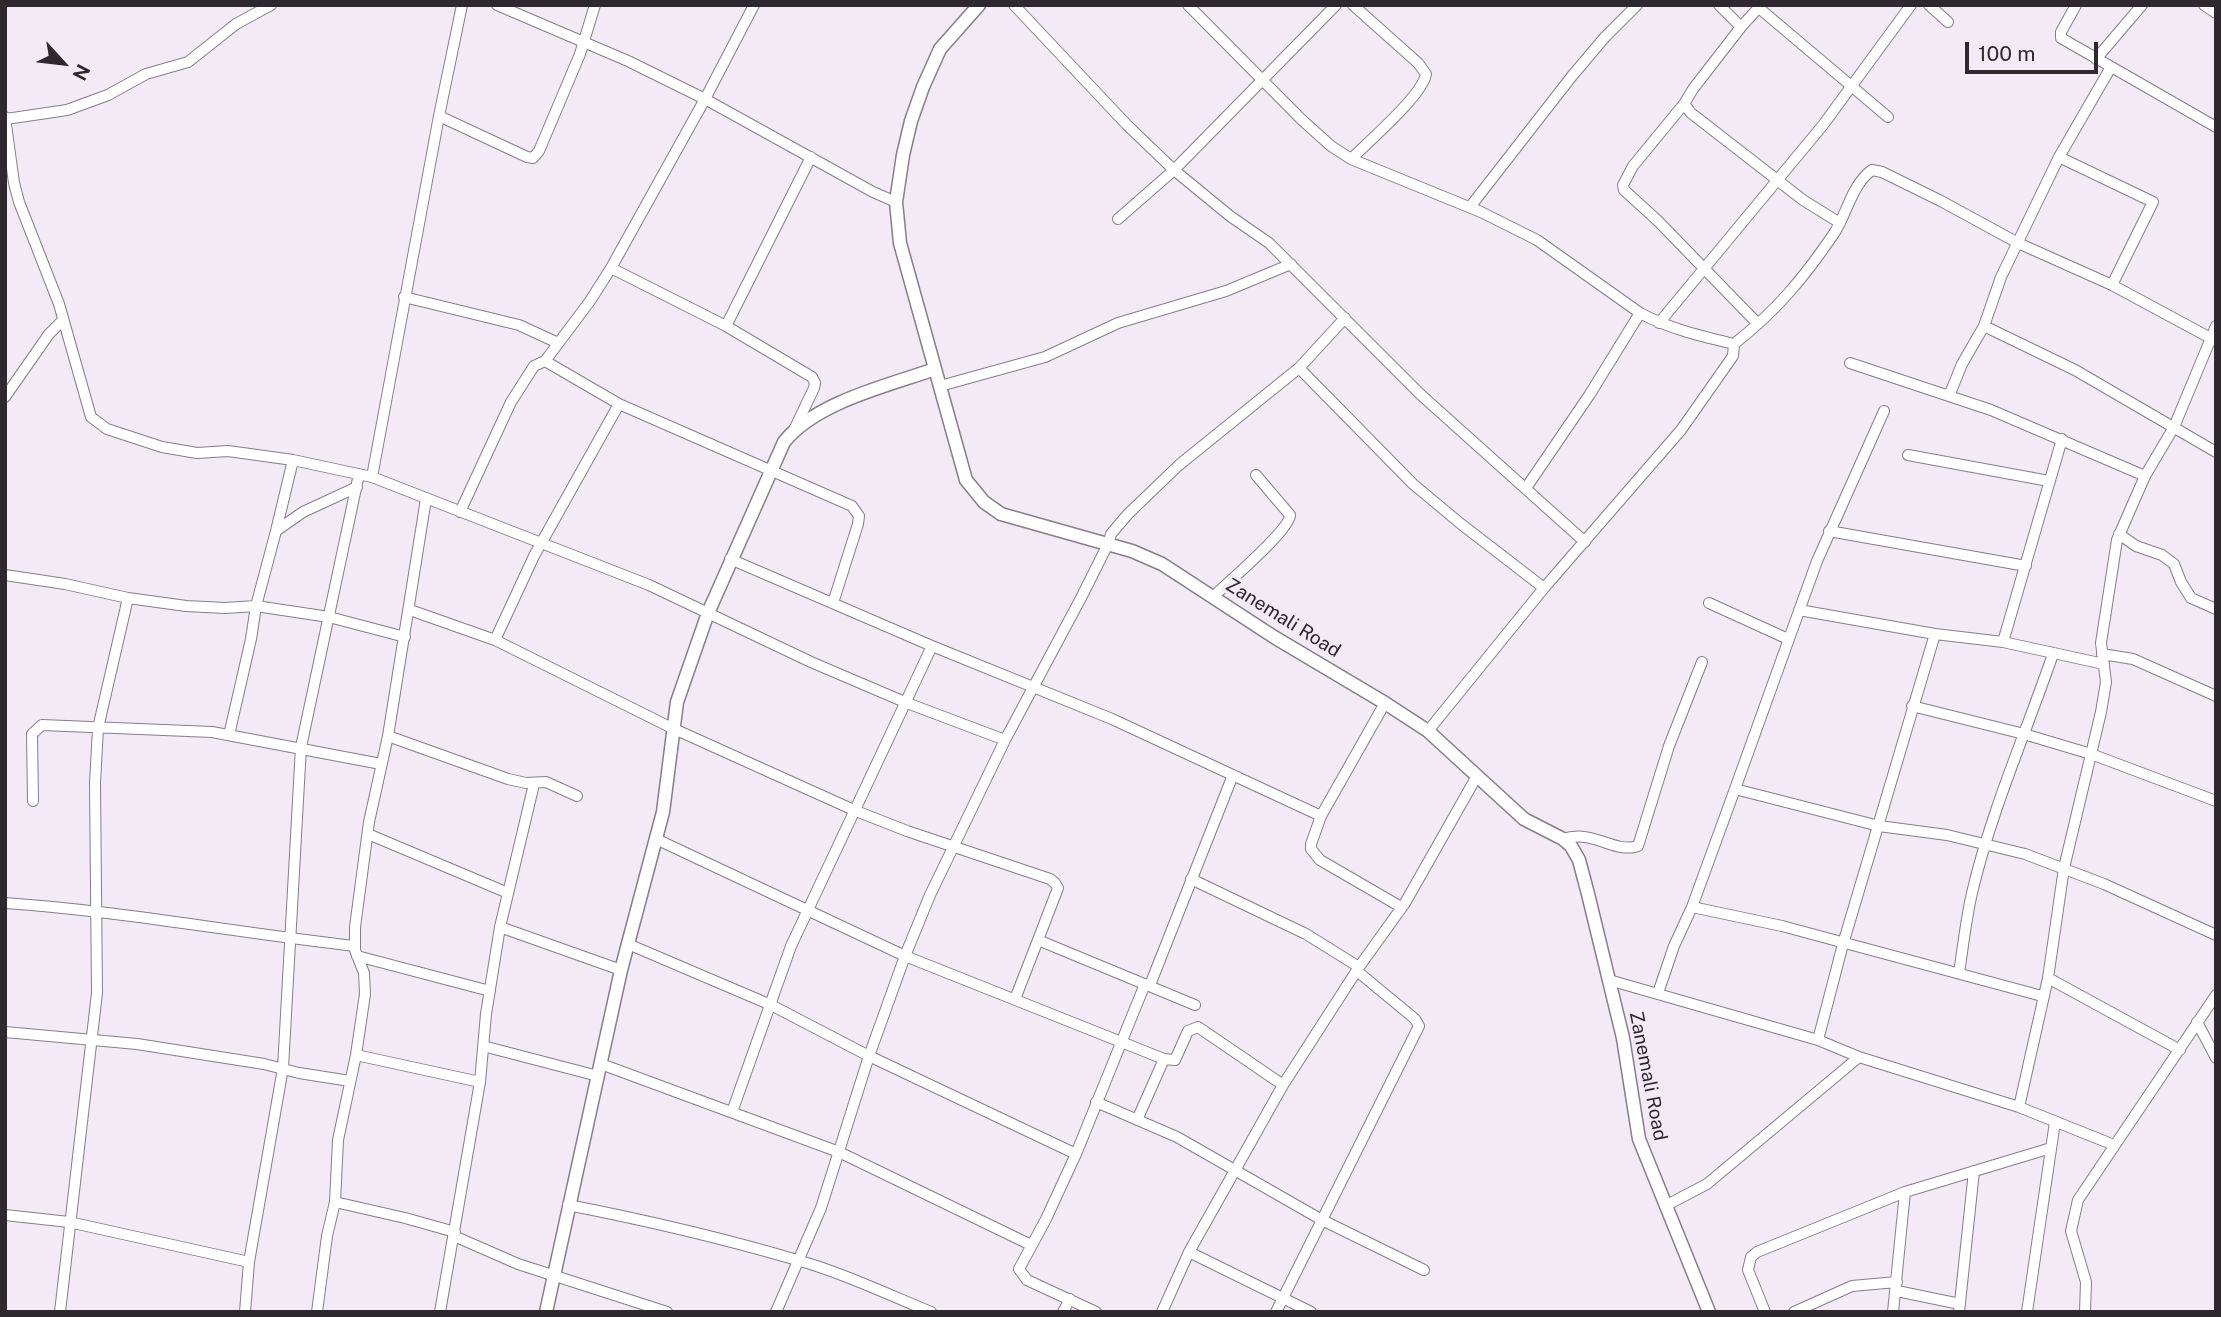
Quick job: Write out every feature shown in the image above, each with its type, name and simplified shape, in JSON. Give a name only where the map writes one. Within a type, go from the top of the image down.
[{"type":"street","points":[[271,5],[236,24],[188,62],[146,74],[108,95],[67,110],[6,118],[9,154],[19,201],[63,320],[91,417],[99,425],[127,437],[177,450],[197,453],[228,451],[293,460],[372,477],[649,585],[811,662],[906,703],[1005,740]]},
{"type":"street","points":[[372,477],[462,5]]},
{"type":"street","points":[[498,5],[584,41],[705,99],[896,202]]},
{"type":"street","points":[[439,116],[533,158],[540,151],[584,41],[595,5]]},
{"type":"street","points":[[460,512],[511,402],[534,366],[545,361],[611,268],[754,5]]},
{"type":"street","name":"Zanemali Road","points":[[979,5],[940,49],[923,87],[903,155],[896,202],[900,243],[966,480],[984,502],[1001,514],[1108,544],[1162,564],[1274,638],[1428,731],[1524,819],[1572,846],[1578,860],[1623,1038],[1639,1139],[1709,1312]]},
{"type":"street","points":[[1014,5],[1127,125],[1174,170],[1230,216],[1269,243],[1419,394],[1585,542]]},
{"type":"street","points":[[1188,5],[1302,120],[1350,159],[1470,207],[1536,240],[1640,313],[1660,323],[1734,345]]},
{"type":"street","points":[[1118,219],[1174,170],[1336,5]]},
{"type":"street","points":[[1350,159],[1416,94],[1425,81],[1426,74],[1418,63],[1353,5]]},
{"type":"street","points":[[1470,207],[1572,76],[1637,5]]},
{"type":"street","points":[[1719,5],[1741,27]]},
{"type":"street","points":[[1660,323],[1852,88],[1911,5]]},
{"type":"street","points":[[1929,5],[1948,22]]},
{"type":"street","points":[[2076,5],[2060,35],[2096,59],[2216,127]]},
{"type":"street","points":[[2096,59],[2142,5]]},
{"type":"street","points":[[2204,5],[2216,13]]},
{"type":"street","points":[[1758,324],[1658,221],[1624,190],[1623,185],[1633,166],[1684,104],[1741,27],[1760,7],[1888,117]]},
{"type":"street","points":[[1949,396],[1962,364],[1984,326],[2001,277],[2059,157],[2111,67]]},
{"type":"street","points":[[1684,104],[1691,113],[1803,200],[1840,223]]},
{"type":"street","points":[[2059,157],[2152,202],[2112,285]]},
{"type":"street","points":[[726,326],[811,158]]},
{"type":"street","points":[[1428,731],[1544,588],[1681,430],[1733,356],[1734,345],[1772,314],[1797,285],[1840,223],[1863,178],[1872,170],[1941,201],[2018,243],[2112,285],[2213,340]]},
{"type":"street","points":[[940,386],[1045,356],[1118,323],[1226,291],[1291,264]]},
{"type":"street","points":[[546,1312],[621,970],[668,786],[672,728],[677,702],[730,559],[784,442],[794,430],[815,380],[726,326],[611,268]]},
{"type":"street","points":[[404,298],[519,325],[558,343]]},
{"type":"street","points":[[1525,488],[1590,394],[1640,313]]},
{"type":"street","points":[[776,1312],[821,1208],[869,1056],[905,956],[953,847],[1005,740],[1111,534],[1179,465],[1299,368],[1345,318]]},
{"type":"street","points":[[5,397],[63,320]]},
{"type":"street","points":[[1984,326],[2075,370],[2216,452]]},
{"type":"street","points":[[2019,1107],[2048,978],[2064,868],[2106,682],[2103,632],[2119,534],[2174,427],[2213,340],[2216,326]]},
{"type":"street","points":[[545,361],[619,404],[852,506],[859,516],[858,524],[834,603]]},
{"type":"street","points":[[1850,363],[1949,396],[2062,439],[2146,477]]},
{"type":"street","points":[[1299,368],[1413,484],[1544,588]]},
{"type":"street","points":[[794,430],[821,411],[935,369]]},
{"type":"street","points":[[495,640],[541,544],[619,404]]},
{"type":"street","points":[[1658,993],[1829,531],[1884,411]]},
{"type":"street","points":[[2003,642],[2062,439]]},
{"type":"street","points":[[1908,455],[2049,481]]},
{"type":"street","points":[[229,735],[256,606],[293,460]]},
{"type":"street","points":[[244,1312],[249,1262],[283,1068],[301,747],[359,474]]},
{"type":"street","points":[[1213,597],[1290,521],[1290,516],[1256,475]]},
{"type":"street","points":[[275,531],[303,512],[357,487]]},
{"type":"street","points":[[317,1312],[327,1236],[335,1202],[338,1140],[356,1055],[365,994],[364,973],[356,951],[355,927],[368,834],[410,610],[426,499]]},
{"type":"street","points":[[1829,531],[2026,566]]},
{"type":"street","points":[[2119,534],[2136,545],[2162,555],[2174,564],[2191,598],[2216,609]]},
{"type":"street","points":[[730,559],[932,646],[1112,719],[1321,816]]},
{"type":"street","points":[[5,575],[65,584],[128,598],[225,608],[256,606],[329,617],[405,637]]},
{"type":"street","points":[[60,1312],[93,1040],[97,980],[95,783],[98,727],[128,598]]},
{"type":"street","points":[[1709,603],[1788,639]]},
{"type":"street","points":[[410,610],[495,640],[672,728],[856,811],[1055,883],[1058,888],[1016,999]]},
{"type":"street","points":[[1799,610],[1935,635],[2003,642],[2053,654],[2133,659],[2216,695]]},
{"type":"street","points":[[1818,1040],[1843,944],[1935,635]]},
{"type":"street","points":[[732,1112],[791,946],[932,646]]},
{"type":"street","points":[[1959,973],[1971,895],[1986,843],[2053,654]]},
{"type":"street","points":[[1563,839],[1584,835],[1623,848],[1637,846],[1669,746],[1702,662]]},
{"type":"street","points":[[1385,703],[1321,816],[1311,844],[1321,860],[1401,907]]},
{"type":"street","points":[[1912,706],[2024,733],[2091,754],[2216,801]]},
{"type":"street","points":[[33,801],[32,738],[37,727],[42,725],[229,735],[381,764]]},
{"type":"street","points":[[388,736],[508,779],[534,784],[546,782],[578,796]]},
{"type":"street","points":[[1096,1312],[1027,1280],[1020,1273],[1020,1265],[1046,1219],[1076,1154],[1233,775]]},
{"type":"street","points":[[1162,1312],[1189,1252],[1283,1084],[1401,907],[1477,776]]},
{"type":"street","points":[[440,1312],[480,1082],[500,927],[534,784]]},
{"type":"street","points":[[1735,789],[1880,826],[1986,843],[2025,853],[2216,935]]},
{"type":"street","points":[[368,834],[508,892]]},
{"type":"street","points":[[656,838],[905,956],[1164,1059],[1175,1060],[1188,1031],[1198,1027],[1283,1084]]},
{"type":"street","points":[[1191,878],[1306,934],[1358,969],[1415,1019],[1419,1026],[1276,1312]]},
{"type":"street","points":[[5,903],[220,927],[291,939],[356,951],[490,991]]},
{"type":"street","points":[[1692,907],[1766,922],[2042,996]]},
{"type":"street","points":[[500,927],[621,970]]},
{"type":"street","points":[[1038,940],[1195,1005]]},
{"type":"street","points":[[628,944],[771,1004],[869,1056],[1076,1154]]},
{"type":"street","points":[[2048,978],[2180,1050]]},
{"type":"street","points":[[1609,980],[1818,1040],[1859,1057],[2019,1107],[2114,1145]]},
{"type":"street","points":[[2085,1312],[2084,1268],[2071,1231],[2074,1213],[2085,1186],[2216,995]]},
{"type":"street","points":[[2197,1022],[2216,1058]]},
{"type":"street","points":[[5,1032],[150,1046],[350,1081]]},
{"type":"street","points":[[483,1046],[600,1070],[732,1112],[839,1152],[1031,1245]]},
{"type":"street","points":[[356,1055],[480,1082]]},
{"type":"street","points":[[1667,1205],[1707,1184],[1859,1057]]},
{"type":"street","points":[[1137,1120],[1164,1059]]},
{"type":"street","points":[[1096,1101],[1177,1137],[1322,1220],[1424,1270]]},
{"type":"street","points":[[2027,1312],[2055,1122]]},
{"type":"street","points":[[1765,1312],[1748,1270],[1751,1256],[1757,1252],[1905,1192],[2051,1148]]},
{"type":"street","points":[[1794,1312],[1852,1286],[1897,1286],[1959,1308],[1974,1171]]},
{"type":"street","points":[[1893,1312],[1905,1192]]},
{"type":"street","points":[[335,1202],[405,1218],[455,1234],[517,1264],[554,1273],[664,1311]]},
{"type":"street","points":[[568,1205],[798,1260],[849,1277],[914,1309],[931,1312]]},
{"type":"street","points":[[5,1215],[69,1222],[249,1262]]},
{"type":"street","points":[[1189,1252],[1311,1312]]},
{"type":"street","points":[[1063,1312],[1070,1299]]}]
